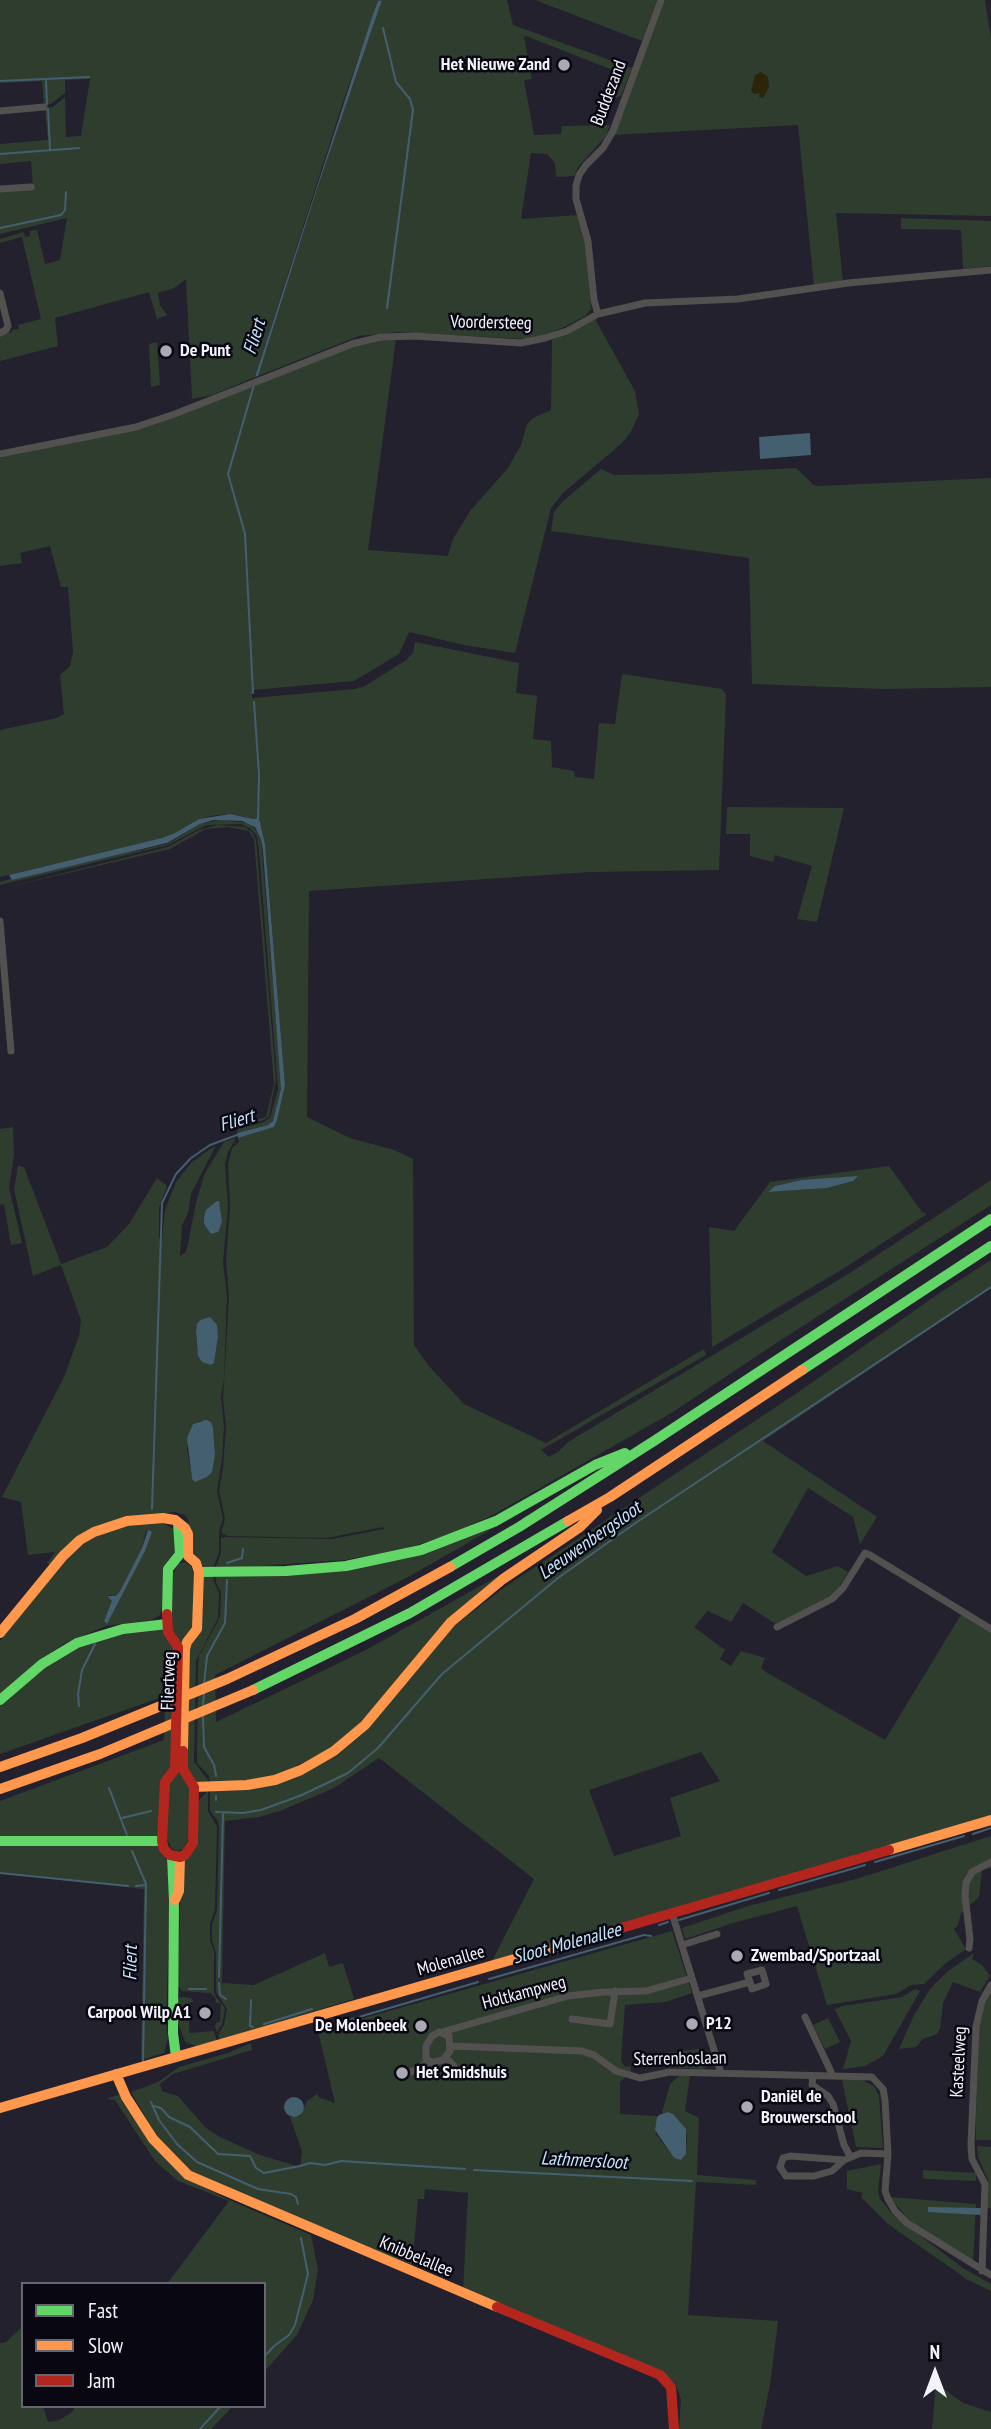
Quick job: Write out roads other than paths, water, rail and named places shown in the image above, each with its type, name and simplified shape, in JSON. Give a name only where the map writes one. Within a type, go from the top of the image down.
[{"type":"main road","points":[[0,1766],[82,1738],[227,1679],[355,1619],[439,1574],[519,1527],[654,1441],[991,1219]]},
{"type":"main road","points":[[0,1788],[153,1733],[226,1702],[289,1675],[410,1613],[610,1497],[991,1246]]},
{"type":"main road","points":[[0,1633],[63,1556],[80,1540],[94,1532],[127,1521],[163,1518],[178,1523],[188,1534],[188,1553],[184,1558],[196,1563],[199,1572],[346,1566],[421,1550],[459,1537],[496,1521],[596,1465],[654,1441]]},
{"type":"main road","points":[[194,1787],[247,1785],[275,1780],[301,1770],[334,1751],[365,1725],[418,1659],[457,1617],[503,1579],[580,1527],[610,1497]]},
{"type":"main road","name":"Fliertweg","points":[[179,1769],[177,1647],[168,1632],[167,1624],[168,1569],[172,1562],[184,1558]]},
{"type":"main road","name":"Fliertweg","points":[[179,1769],[185,1649],[197,1629],[199,1572]]},
{"type":"main road","points":[[0,1700],[42,1664],[77,1643],[111,1631],[167,1624]]},
{"type":"main road","points":[[179,1769],[194,1787],[193,1843],[188,1853],[176,1856],[164,1849],[162,1841],[165,1782],[179,1769]]},
{"type":"main road","name":"Molenallee","points":[[0,2108],[991,1821]]},
{"type":"main road","points":[[0,1841],[162,1841]]},
{"type":"main road","points":[[176,1856],[178,1891],[174,1900],[174,2029],[180,2056]]},
{"type":"main road","name":"Knibbelallee","points":[[119,2073],[126,2097],[153,2138],[173,2162],[199,2181],[660,2375],[671,2387],[674,2429]]},
{"type":"street","name":"Buddezand","points":[[598,314],[588,241],[576,199],[576,186],[579,175],[603,148],[613,131],[661,0]]},
{"type":"street","points":[[0,111],[44,107]]},
{"type":"street","points":[[0,189],[31,187]]},
{"type":"street","name":"Voordersteeg","points":[[0,454],[136,426],[175,414],[364,340],[415,336],[522,343],[567,331],[598,314],[645,303],[738,299],[848,283],[991,270]]},
{"type":"street","points":[[0,293],[8,327],[0,333]]},
{"type":"street","points":[[0,921],[11,1051]]},
{"type":"street","points":[[777,1627],[832,1599],[843,1588],[864,1553],[991,1629]]},
{"type":"street","points":[[969,1948],[965,1896],[967,1879],[976,1868],[991,1862]]},
{"type":"street","points":[[672,1913],[722,2073]]},
{"type":"street","points":[[682,1945],[717,1934]]},
{"type":"street","name":"Holtkampweg","points":[[442,2032],[568,1996],[646,1991],[692,1978]]},
{"type":"street","points":[[698,1996],[750,1982]]},
{"type":"street","name":"Kasteelweg","points":[[982,2271],[985,2185],[972,2159],[971,2145],[976,2027],[982,2001],[991,1985]]},
{"type":"street","points":[[572,2019],[610,2024],[615,1991]]},
{"type":"street","points":[[805,2017],[833,2076]]},
{"type":"street","points":[[442,2032],[449,2036],[451,2046],[446,2058],[434,2064],[428,2061],[425,2055],[428,2042],[436,2034],[442,2032]]},
{"type":"street","name":"Sterrenboslaan","points":[[451,2046],[582,2051],[594,2055],[616,2071],[640,2078],[670,2072],[872,2077],[883,2089],[888,2154]]},
{"type":"street","points":[[446,2058],[454,2066],[455,2074]]},
{"type":"street","points":[[410,2072],[419,2069],[428,2061]]},
{"type":"street","points":[[813,2076],[812,2085],[828,2096],[833,2104],[847,2158]]},
{"type":"street","points":[[847,2158],[790,2156],[783,2158],[780,2167],[786,2176],[805,2178],[832,2171],[847,2158],[861,2153],[888,2154],[885,2191],[895,2211],[907,2223],[991,2276]]},
{"type":"water","points":[[382,0],[316,192],[258,376],[255,377],[371,20],[378,1]]},
{"type":"water","points":[[810,433],[811,455],[760,459],[759,437]]},
{"type":"water","points":[[230,814],[259,818],[265,844],[285,1085],[274,1127],[238,1138],[237,1133],[268,1125],[273,1121],[281,1089],[263,851],[255,827],[242,821],[214,820],[200,824],[167,843],[12,880],[9,875],[162,838],[199,819]]},
{"type":"water","points":[[858,1176],[853,1181],[827,1188],[768,1192],[775,1186],[801,1180]]},
{"type":"water","points":[[217,1201],[222,1222],[218,1232],[211,1234],[204,1224],[204,1218],[206,1210]]},
{"type":"water","points":[[210,1317],[217,1325],[218,1337],[214,1363],[211,1365],[202,1362],[198,1356],[196,1332],[200,1320]]},
{"type":"water","points":[[206,1420],[211,1422],[213,1427],[215,1454],[212,1472],[195,1482],[192,1479],[187,1438],[193,1424]]},
{"type":"water","points":[[148,1530],[152,1532],[145,1551],[107,1624],[104,1621],[112,1601],[107,1596],[116,1596],[120,1591]]},
{"type":"water","points":[[294,2097],[301,2100],[304,2107],[301,2114],[294,2117],[287,2114],[284,2107],[287,2100]]},
{"type":"water","points":[[667,2112],[673,2114],[686,2129],[686,2154],[681,2160],[674,2158],[655,2130],[659,2115]]},
{"type":"water","points":[[928,2207],[981,2208],[981,2215],[928,2212]]},
{"type":"waterway","points":[[383,28],[396,82],[410,99],[413,110],[387,308]]},
{"type":"waterway","points":[[0,81],[89,77]]},
{"type":"waterway","points":[[46,81],[47,104]]},
{"type":"waterway","points":[[48,109],[50,149]]},
{"type":"waterway","points":[[0,154],[79,148]]},
{"type":"waterway","points":[[0,228],[61,215],[65,210],[66,192]]},
{"type":"waterway","name":"Fliert","points":[[253,693],[245,534],[228,474],[254,385]]},
{"type":"waterway","name":"Fliert","points":[[254,702],[259,774],[258,820]]},
{"type":"waterway","name":"Fliert","points":[[152,1509],[162,1203],[176,1174],[191,1158],[210,1145],[237,1135]]},
{"type":"waterway","name":"Leeuwenbergsloot","points":[[216,1812],[243,1813],[261,1810],[302,1795],[348,1773],[378,1748],[442,1674],[558,1578],[634,1524],[991,1287]]},
{"type":"waterway","points":[[227,1563],[242,1558],[243,1549]]},
{"type":"waterway","points":[[204,1684],[207,1656],[225,1623],[227,1580]]},
{"type":"waterway","name":"Fliert","points":[[79,1706],[82,1670],[95,1644]]},
{"type":"waterway","points":[[203,1705],[204,1693]]},
{"type":"waterway","points":[[203,1717],[204,1747],[214,1765],[216,1776]]},
{"type":"waterway","name":"Fliert","points":[[109,1788],[127,1835]]},
{"type":"waterway","name":"Leeuwenbergsloot","points":[[122,1818],[151,1811]]},
{"type":"waterway","name":"Sloot Molenallee","points":[[219,1977],[223,1813]]},
{"type":"waterway","name":"Sloot Molenallee","points":[[973,1834],[991,1828]]},
{"type":"waterway","name":"Sloot Molenallee","points":[[875,1862],[964,1836]]},
{"type":"waterway","name":"Fliert","points":[[132,1851],[146,1884],[143,2063]]},
{"type":"waterway","name":"Sloot Molenallee","points":[[779,1890],[865,1865]]},
{"type":"waterway","points":[[0,1873],[128,1886]]},
{"type":"waterway","points":[[136,1886],[145,1885]]},
{"type":"waterway","name":"Sloot Molenallee","points":[[679,1920],[769,1893]]},
{"type":"waterway","name":"Sloot Molenallee","points":[[659,1925],[668,1922]]},
{"type":"waterway","name":"Sloot Molenallee","points":[[489,1979],[644,1935],[651,1936]]},
{"type":"waterway","name":"Sloot Molenallee","points":[[318,2029],[478,1982]]},
{"type":"waterway","name":"Sloot Molenallee","points":[[219,1983],[220,1995],[226,1999]]},
{"type":"waterway","points":[[189,1989],[206,1989]]},
{"type":"waterway","name":"Sloot Molenallee","points":[[251,2000],[250,2026],[253,2027]]},
{"type":"waterway","name":"Sloot Molenallee","points":[[264,2024],[312,2009]]},
{"type":"waterway","name":"Fliert","points":[[151,2102],[159,2120],[177,2144],[197,2162],[258,2189],[291,2194],[296,2197],[298,2204]]},
{"type":"waterway","name":"Lathmersloot","points":[[154,2106],[190,2127],[218,2154],[250,2156],[256,2168],[264,2173],[300,2166]]},
{"type":"waterway","name":"Lathmersloot","points":[[300,2166],[341,2161],[465,2169]]},
{"type":"waterway","name":"Lathmersloot","points":[[474,2170],[692,2181]]},
{"type":"waterway","name":"Fliert","points":[[266,2355],[289,2335],[295,2325],[308,2274],[301,2238]]},
{"type":"waterway","name":"Fliert","points":[[200,2429],[219,2408]]},
{"type":"place","name":"Het Nieuwe Zand","points":[[564,65]]},
{"type":"place","name":"De Punt","points":[[166,351]]},
{"type":"place","name":"Zwembad/Sportzaal","points":[[737,1956]]},
{"type":"place","name":"Carpool Wilp A1","points":[[205,2013]]},
{"type":"place","name":"P12","points":[[692,2024]]},
{"type":"place","name":"De Molenbeek","points":[[421,2026]]},
{"type":"place","name":"Het Smidshuis","points":[[402,2073]]},
{"type":"place","name":"Daniël de Brouwerschool","points":[[747,2107]]}]
